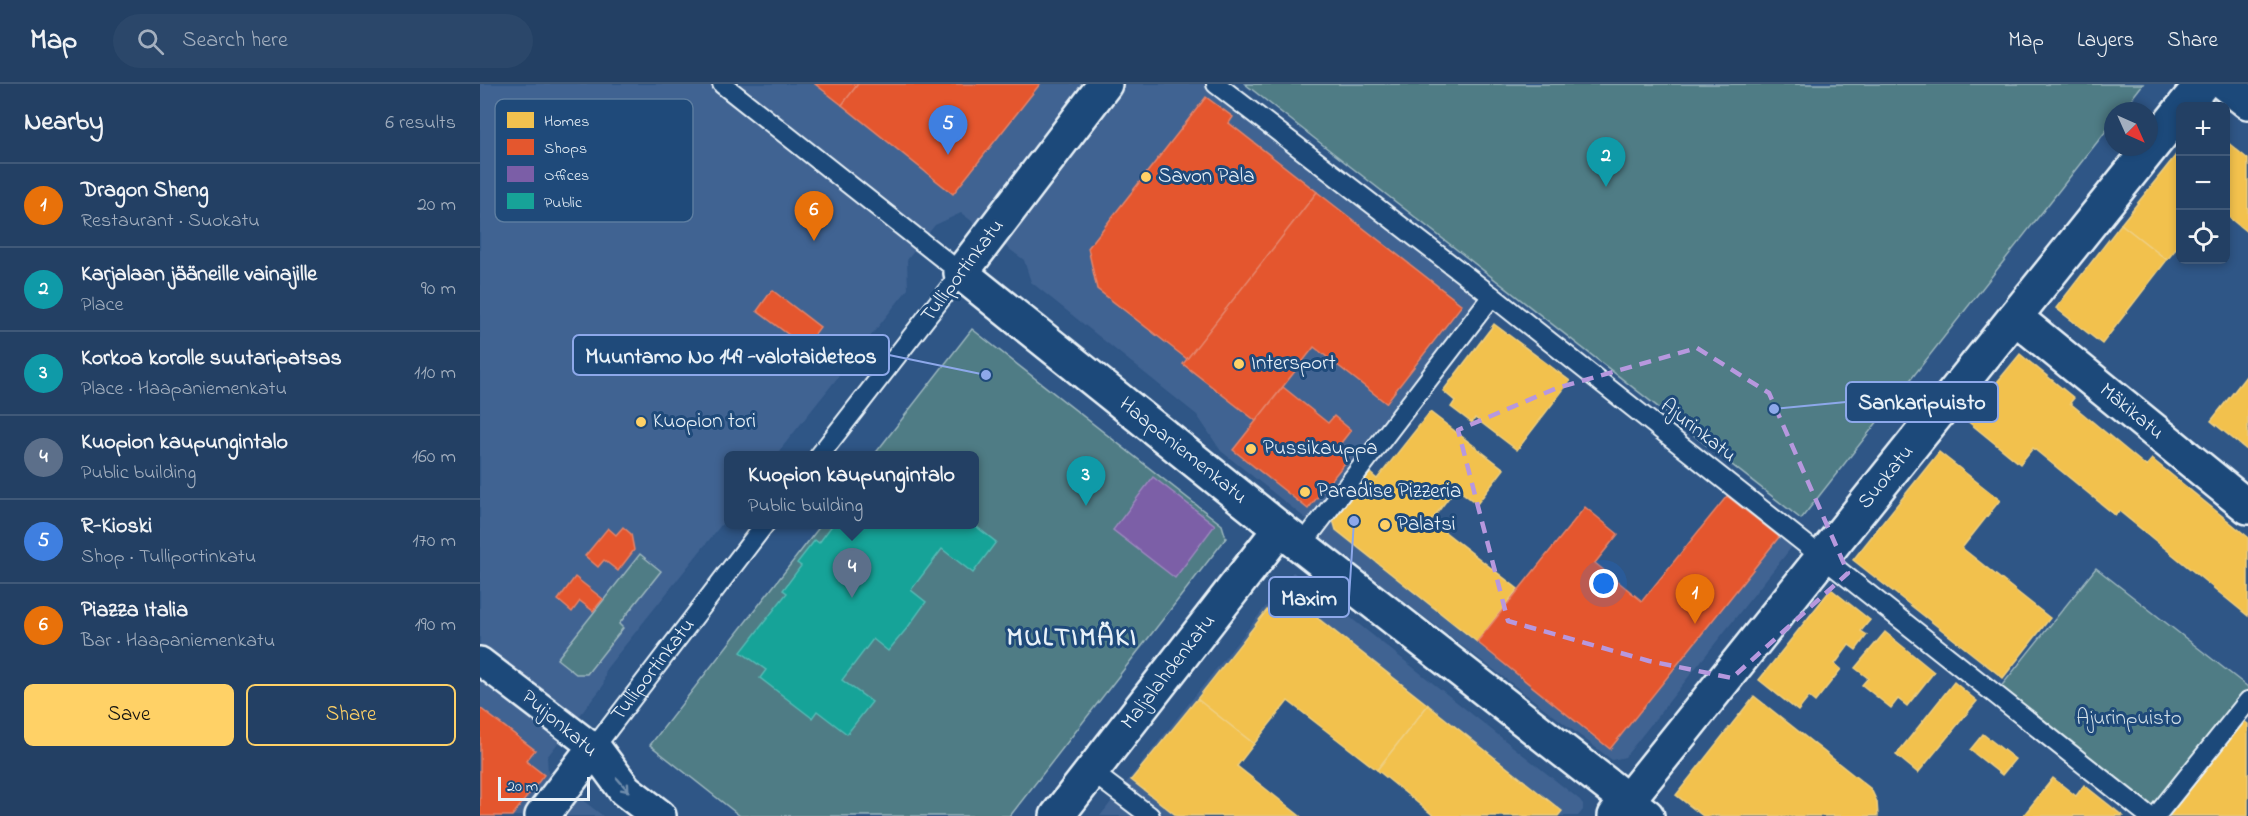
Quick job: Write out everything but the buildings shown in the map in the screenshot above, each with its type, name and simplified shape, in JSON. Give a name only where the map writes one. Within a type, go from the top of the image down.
[{"type":"street","name":"Tulliportinkatu","points":[[961,273],[1105,84]]},
{"type":"street","points":[[2187,102],[2202,84]]},
{"type":"street","points":[[2225,84],[2248,102]]},
{"type":"street","name":"Suokatu","points":[[1630,811],[1822,558],[2176,117]]},
{"type":"street","name":"Haapaniemenkatu","points":[[961,273],[1630,811]]},
{"type":"street","name":"Mäkikatu","points":[[2015,317],[2248,507]]},
{"type":"street","name":"Maljalahdenkatu","points":[[1057,816],[1291,538]]},
{"type":"street","name":"Puijonkatu","points":[[480,660],[594,748],[625,790],[659,816]]},
{"type":"street","name":"Tulliportinkatu","points":[[542,816],[594,748]]},
{"type":"lane","name":"Haapaniemenkatu","points":[[722,84],[961,273]]},
{"type":"lane","name":"Ajurinkatu","points":[[1216,84],[1492,296],[2149,816]]},
{"type":"lane","name":"Tulliportinkatu","points":[[823,451],[961,273]]},
{"type":"lane","points":[[1291,538],[1492,296]]},
{"type":"lane","name":"Tulliportinkatu","points":[[594,748],[762,529]]},
{"type":"lane","points":[[2156,816],[2248,701]]},
{"type":"lane","points":[[1092,772],[1150,816]]},
{"type":"highlighted area","points":[[1697,348],[1769,393],[1848,573],[1732,678],[1649,661],[1508,621],[1458,430],[1557,388]]},
{"type":"shaded area","points":[[480,84],[1217,84],[1492,296],[1349,484],[1616,694],[1762,511],[1798,539],[1625,757],[1612,760],[1329,544],[1314,530],[1310,522],[1221,451],[1197,415],[1031,282],[1024,260],[961,213],[935,225],[907,260],[908,289],[779,451],[724,451],[724,521],[606,669],[603,686],[547,757],[548,773],[603,816],[480,816]]},
{"type":"shaded area","points":[[1293,572],[1580,800],[1583,810],[1578,816],[1503,816],[1298,654],[1172,816],[1100,816]]},
{"type":"green space","points":[[1245,84],[2143,84],[2129,102],[2104,102],[2104,133],[1801,519]]},
{"type":"green space","points":[[972,329],[1222,525],[1226,538],[1010,816],[740,816],[650,745],[818,529],[979,529],[979,451],[877,451]]},
{"type":"green space","points":[[640,554],[661,571],[619,624],[623,628],[587,674],[576,674],[557,659]]},
{"type":"green space","name":"Ajurinpuisto","points":[[2096,568],[2248,687],[2248,701],[2156,816],[1995,694]]},
{"type":"place","name":"R-Kioski","points":[[948,155]]},
{"type":"place","name":"Savon Pala","points":[[1146,177]]},
{"type":"place","name":"Karjalaan jääneille vainajille","points":[[1606,187]]},
{"type":"place","name":"Piazza Italia","points":[[814,241]]},
{"type":"place","name":"Intersport","points":[[1239,364]]},
{"type":"place","name":"Muuntamo No 149 -valotaideteos","points":[[986,375]]},
{"type":"place","name":"Sankaripuisto","points":[[1774,409]]},
{"type":"place","name":"Kuopion tori","points":[[641,422]]},
{"type":"place","name":"Pussikauppa","points":[[1251,449]]},
{"type":"place","name":"Paradise Pizzeria","points":[[1305,492]]},
{"type":"place","name":"Korkoa korolle suutaripatsas","points":[[1086,506]]},
{"type":"place","name":"Maxim","points":[[1354,521]]},
{"type":"place","name":"Palatsi","points":[[1385,525]]},
{"type":"place","name":"Kuopion kaupungintalo","points":[[852,598]]},
{"type":"place","name":"Dragon Sheng","points":[[1695,624]]},
{"type":"district","name":"MULTIMÄKI","points":[[1072,638]]}]
